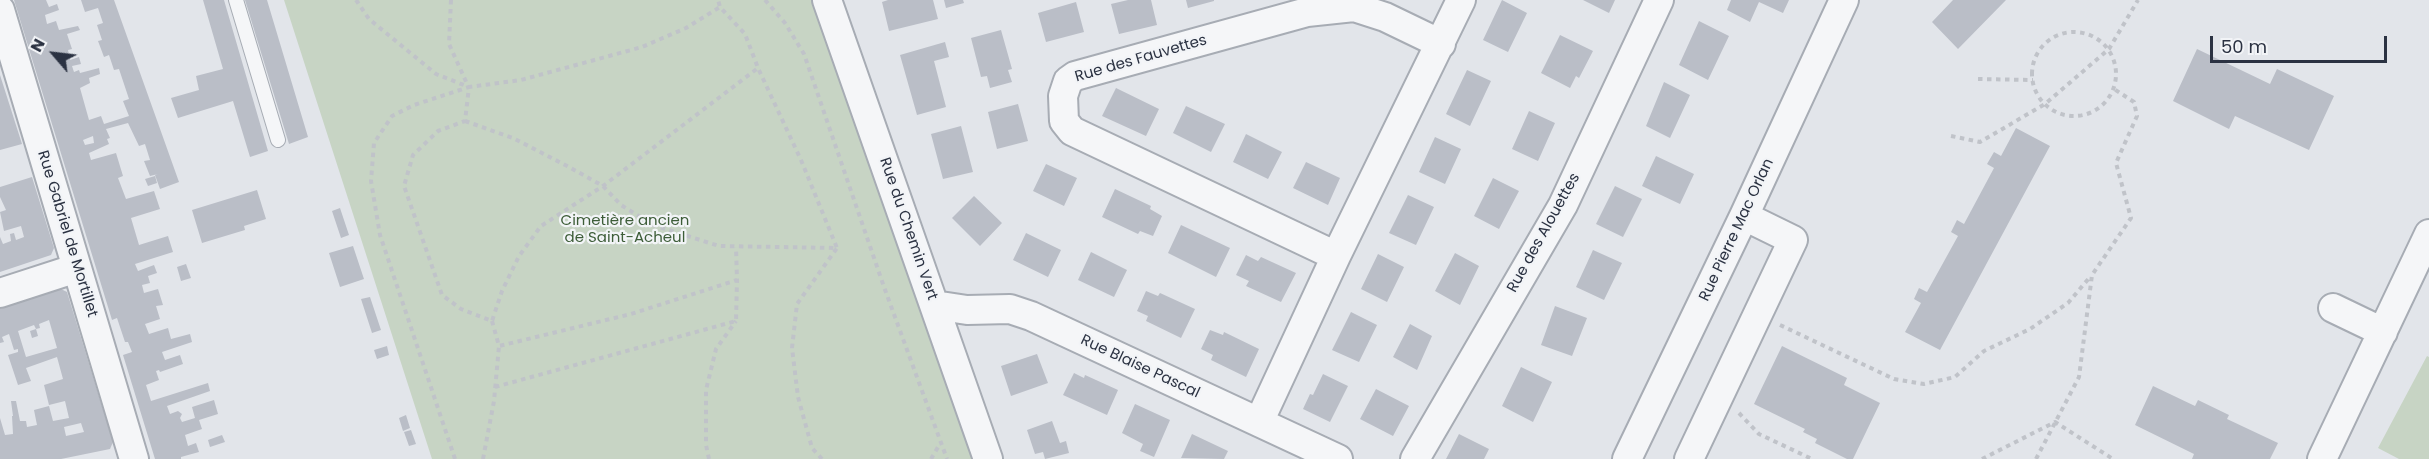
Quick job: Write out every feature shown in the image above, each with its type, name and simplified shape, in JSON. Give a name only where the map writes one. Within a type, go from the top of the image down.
[{"type":"street","name":"Rue du Chemin Vert","points":[[827,0],[988,459]]},
{"type":"street","points":[[1259,422],[1335,256],[1461,0]]},
{"type":"street","name":"Rue des Alouettes","points":[[1415,459],[1563,205],[1659,0]]},
{"type":"street","name":"Rue Pierre Mac Orlan","points":[[1628,459],[1844,0]]},
{"type":"street","name":"Rue des Fauvettes","points":[[1335,256],[1072,130],[1064,121],[1063,96],[1068,81],[1075,76],[1307,12],[1354,7],[1385,17],[1440,44]]},
{"type":"street","name":"Rue Gabriel de Mortillet","points":[[0,10],[134,459]]},
{"type":"street","points":[[1689,459],[1793,240],[1744,216]]},
{"type":"street","points":[[2322,459],[2429,234]]},
{"type":"street","points":[[0,293],[76,268]]},
{"type":"street","name":"Rue Blaise Pascal","points":[[934,304],[967,310],[1010,309],[1031,316],[1338,459]]},
{"type":"street","points":[[2333,308],[2383,332]]},
{"type":"lane","points":[[236,0],[278,140]]},
{"type":"path","points":[[356,0],[369,19],[436,74],[469,87]]},
{"type":"path","points":[[451,0],[449,44],[469,87],[465,121]]},
{"type":"path","points":[[718,0],[720,7],[745,34],[837,248]]},
{"type":"path","points":[[765,0],[785,23],[804,54],[884,286],[947,459]]},
{"type":"path","points":[[1952,136],[1980,142],[2045,104],[2109,49],[2138,0]]},
{"type":"path","points":[[455,459],[380,235],[371,181],[374,143],[392,116],[414,105],[469,87],[521,80],[642,47],[686,28],[720,7]]},
{"type":"path","points":[[2072,31],[2086,33],[2099,39],[2109,49],[2115,61],[2117,76],[2114,89],[2096,110],[2083,115],[2070,116],[2056,112],[2045,104],[2037,93],[2033,80],[2033,66],[2038,53],[2046,42],[2058,34],[2072,31]]},
{"type":"path","points":[[483,459],[499,346],[492,321],[502,291],[519,256],[541,226],[603,186],[758,68]]},
{"type":"path","points":[[1978,79],[2033,80]]},
{"type":"path","points":[[1758,314],[1894,379],[1924,384],[1955,376],[1984,351],[2030,329],[2068,303],[2092,275],[2131,218],[2116,163],[2137,116],[2134,102],[2114,89]]},
{"type":"path","points":[[492,321],[461,309],[442,295],[404,186],[413,155],[438,131],[465,121],[513,138],[603,186],[621,205],[653,225],[719,246],[837,248]]},
{"type":"path","points":[[709,459],[706,445],[706,390],[716,349],[736,321],[736,247]]},
{"type":"path","points":[[822,459],[813,448],[798,397],[792,348],[797,304],[837,248]]},
{"type":"path","points":[[2036,459],[2079,377],[2092,275]]},
{"type":"path","points":[[499,346],[631,314],[737,280]]},
{"type":"path","points":[[495,387],[736,321]]},
{"type":"path","points":[[1720,393],[1759,434],[1812,459]]},
{"type":"path","points":[[1982,459],[2055,422]]},
{"type":"path","points":[[2055,422],[2113,459]]},
{"type":"path","points":[[931,459],[941,442]]},
{"type":"green space","name":"Cimetière ancien de Saint-Acheul","points":[[284,0],[812,0],[974,459],[432,459]]},
{"type":"green space","points":[[2427,356],[2429,357],[2429,459],[2399,459],[2378,448]]},
{"type":"building","points":[[14,0],[46,0],[49,7],[57,4],[59,10],[45,15],[47,24],[56,21],[59,30],[78,26],[80,30],[67,34],[72,49],[68,50],[70,60],[79,57],[81,64],[72,66],[74,72],[79,70],[80,73],[99,68],[100,74],[89,78],[90,83],[80,88],[89,120],[101,116],[104,124],[129,116],[123,101],[129,99],[119,69],[114,70],[109,55],[104,57],[98,41],[102,40],[97,25],[103,23],[98,8],[85,12],[81,0],[114,0],[179,182],[160,189],[155,175],[158,174],[150,176],[144,161],[150,160],[145,144],[139,146],[128,123],[106,129],[110,138],[107,139],[109,144],[89,153],[91,160],[116,153],[123,176],[118,178],[126,199],[154,191],[160,209],[131,218],[139,245],[168,236],[173,252],[135,264],[138,271],[154,265],[157,273],[148,276],[150,283],[142,285],[144,293],[158,289],[163,305],[156,306],[160,319],[145,324],[149,334],[168,328],[171,339],[190,334],[192,342],[162,352],[165,360],[180,355],[183,364],[160,372],[156,371],[159,380],[146,385],[151,401],[208,383],[210,391],[167,406],[170,414],[178,411],[182,414],[180,418],[182,422],[195,418],[192,407],[214,400],[218,414],[199,420],[202,429],[185,435],[188,446],[196,443],[199,452],[181,457],[181,459],[155,459],[123,355],[132,352],[128,342],[125,342],[117,318],[112,320]],"holes":[[[93,136],[94,143],[85,145],[83,140]]]},
{"type":"building","points":[[203,0],[224,0],[268,151],[250,157],[233,101],[178,118],[171,98],[199,90],[196,76],[223,69]]},
{"type":"building","points":[[245,0],[267,0],[308,137],[289,144]]},
{"type":"building","points":[[933,0],[938,19],[889,31],[882,2]]},
{"type":"building","points":[[944,0],[963,0],[964,3],[946,8]]},
{"type":"building","points":[[1128,0],[1151,0],[1157,25],[1119,34],[1111,4]]},
{"type":"building","points":[[1186,0],[1214,0],[1214,1],[1188,8]]},
{"type":"building","points":[[1502,0],[1527,13],[1508,52],[1483,40]]},
{"type":"building","points":[[1583,0],[1615,0],[1609,13]]},
{"type":"building","points":[[1731,0],[1789,0],[1783,13],[1759,2],[1750,22],[1727,10]]},
{"type":"building","points":[[1953,0],[2006,0],[1958,49],[1932,22]]},
{"type":"building","points":[[1076,2],[1084,32],[1046,42],[1038,13]]},
{"type":"building","points":[[1699,21],[1729,36],[1708,80],[1679,65]]},
{"type":"building","points":[[1001,30],[1012,69],[1008,70],[1012,82],[990,88],[987,76],[981,77],[971,38]]},
{"type":"building","points":[[1560,35],[1593,51],[1579,78],[1576,76],[1570,88],[1541,73]]},
{"type":"building","points":[[945,42],[949,57],[934,61],[946,107],[917,115],[900,55]]},
{"type":"building","points":[[2197,49],[2270,84],[2277,69],[2334,96],[2309,150],[2235,116],[2229,129],[2173,101]]},
{"type":"building","points":[[1467,70],[1491,81],[1470,126],[1446,114]]},
{"type":"building","points":[[0,75],[22,144],[0,150]]},
{"type":"building","points":[[1664,82],[1690,95],[1670,138],[1646,126]]},
{"type":"building","points":[[1116,88],[1159,109],[1146,136],[1102,116]]},
{"type":"building","points":[[1018,104],[1028,141],[997,149],[988,112]]},
{"type":"building","points":[[1186,106],[1225,124],[1211,152],[1173,133]]},
{"type":"building","points":[[1529,111],[1555,123],[1538,161],[1512,149]]},
{"type":"building","points":[[961,126],[973,172],[943,179],[931,134]]},
{"type":"building","points":[[2016,128],[2050,146],[1940,350],[1905,332],[1921,303],[1914,299],[1919,288],[1927,292],[1958,236],[1951,232],[1957,220],[1964,224],[1994,168],[1987,164],[1994,152],[2001,156]]},
{"type":"building","points":[[1246,134],[1282,152],[1268,179],[1233,162]]},
{"type":"building","points":[[1435,137],[1461,149],[1445,184],[1419,172]]},
{"type":"building","points":[[1656,156],[1694,174],[1680,204],[1642,186]]},
{"type":"building","points":[[1306,162],[1340,178],[1328,205],[1293,188]]},
{"type":"building","points":[[1046,164],[1077,178],[1064,206],[1033,191]]},
{"type":"building","points":[[155,176],[157,183],[148,186],[145,179]]},
{"type":"building","points":[[32,177],[54,248],[51,255],[0,272],[0,237],[3,244],[11,241],[10,234],[14,233],[16,240],[24,237],[21,226],[4,231],[0,212],[6,210],[0,197],[0,187]]},
{"type":"building","points":[[1493,178],[1519,191],[1499,229],[1474,216]]},
{"type":"building","points":[[1615,186],[1642,199],[1623,237],[1596,224]]},
{"type":"building","points":[[1115,189],[1151,206],[1150,209],[1162,216],[1153,236],[1140,231],[1138,234],[1102,217]]},
{"type":"building","points":[[257,190],[266,219],[244,226],[245,230],[202,243],[192,210]]},
{"type":"building","points":[[1408,195],[1434,207],[1416,245],[1389,233]]},
{"type":"building","points":[[974,196],[1002,223],[980,246],[952,218]]},
{"type":"building","points":[[340,208],[349,235],[341,238],[332,211]]},
{"type":"building","points":[[1181,225],[1230,248],[1216,277],[1168,253]]},
{"type":"building","points":[[1026,233],[1061,250],[1048,277],[1013,260]]},
{"type":"building","points":[[353,246],[364,279],[340,287],[329,253]]},
{"type":"building","points":[[1593,250],[1622,263],[1604,300],[1576,287]]},
{"type":"building","points":[[1091,252],[1127,270],[1114,297],[1078,280]]},
{"type":"building","points":[[1455,253],[1479,266],[1460,305],[1435,291]]},
{"type":"building","points":[[1378,254],[1404,267],[1387,302],[1361,289]]},
{"type":"building","points":[[1246,255],[1258,261],[1261,257],[1296,273],[1281,302],[1246,286],[1249,281],[1236,275]]},
{"type":"building","points":[[186,264],[191,278],[181,281],[177,267]]},
{"type":"building","points":[[61,289],[67,292],[113,442],[110,449],[61,459],[0,459],[0,418],[5,435],[13,434],[11,401],[16,401],[20,421],[26,421],[27,427],[37,425],[34,410],[49,406],[53,421],[69,418],[65,401],[49,405],[44,385],[63,379],[57,357],[26,368],[31,381],[18,385],[8,355],[18,352],[18,349],[14,350],[9,334],[2,337],[4,342],[0,343],[0,309]],"holes":[[[49,320],[57,348],[26,357],[18,331],[34,325],[36,329],[40,328],[39,324]],[[81,423],[84,432],[66,436],[64,427]]]},
{"type":"building","points":[[1146,291],[1158,296],[1160,293],[1195,309],[1181,338],[1146,321],[1148,316],[1137,311]]},
{"type":"building","points":[[370,297],[381,330],[372,333],[361,299]]},
{"type":"building","points":[[1555,306],[1587,318],[1572,356],[1541,345]]},
{"type":"building","points":[[1351,312],[1377,325],[1359,362],[1332,350]]},
{"type":"building","points":[[1410,324],[1432,336],[1417,370],[1393,357]]},
{"type":"building","points":[[36,329],[38,336],[32,338],[30,331]]},
{"type":"building","points":[[1210,330],[1223,335],[1224,332],[1259,349],[1246,377],[1211,360],[1213,355],[1201,349]]},
{"type":"building","points":[[387,346],[389,355],[377,359],[374,350]]},
{"type":"building","points":[[1782,346],[1847,378],[1844,385],[1880,403],[1853,459],[1847,459],[1815,443],[1817,439],[1803,432],[1805,429],[1754,404]]},
{"type":"building","points":[[1037,354],[1048,383],[1011,396],[1001,366]]},
{"type":"building","points":[[1521,367],[1552,382],[1533,422],[1502,406]]},
{"type":"building","points":[[1074,373],[1084,378],[1085,375],[1118,390],[1107,415],[1063,395]]},
{"type":"building","points":[[1323,374],[1348,386],[1330,422],[1303,409]]},
{"type":"building","points":[[2153,386],[2195,406],[2198,400],[2229,415],[2227,419],[2278,443],[2270,459],[2192,459],[2194,454],[2135,425]]},
{"type":"building","points":[[1376,389],[1409,406],[1393,436],[1360,419]]},
{"type":"building","points":[[1135,404],[1170,420],[1154,457],[1140,451],[1143,444],[1122,433]]},
{"type":"building","points":[[406,415],[410,428],[403,431],[399,418]]},
{"type":"building","points":[[1052,421],[1060,443],[1066,441],[1069,453],[1045,459],[1043,452],[1035,454],[1027,430]]},
{"type":"building","points":[[411,430],[416,444],[409,446],[404,432]]},
{"type":"building","points":[[1192,434],[1228,451],[1224,459],[1181,458]]},
{"type":"building","points":[[1459,434],[1489,449],[1484,459],[1446,459]]},
{"type":"building","points":[[222,435],[225,442],[210,447],[208,440]]}]
